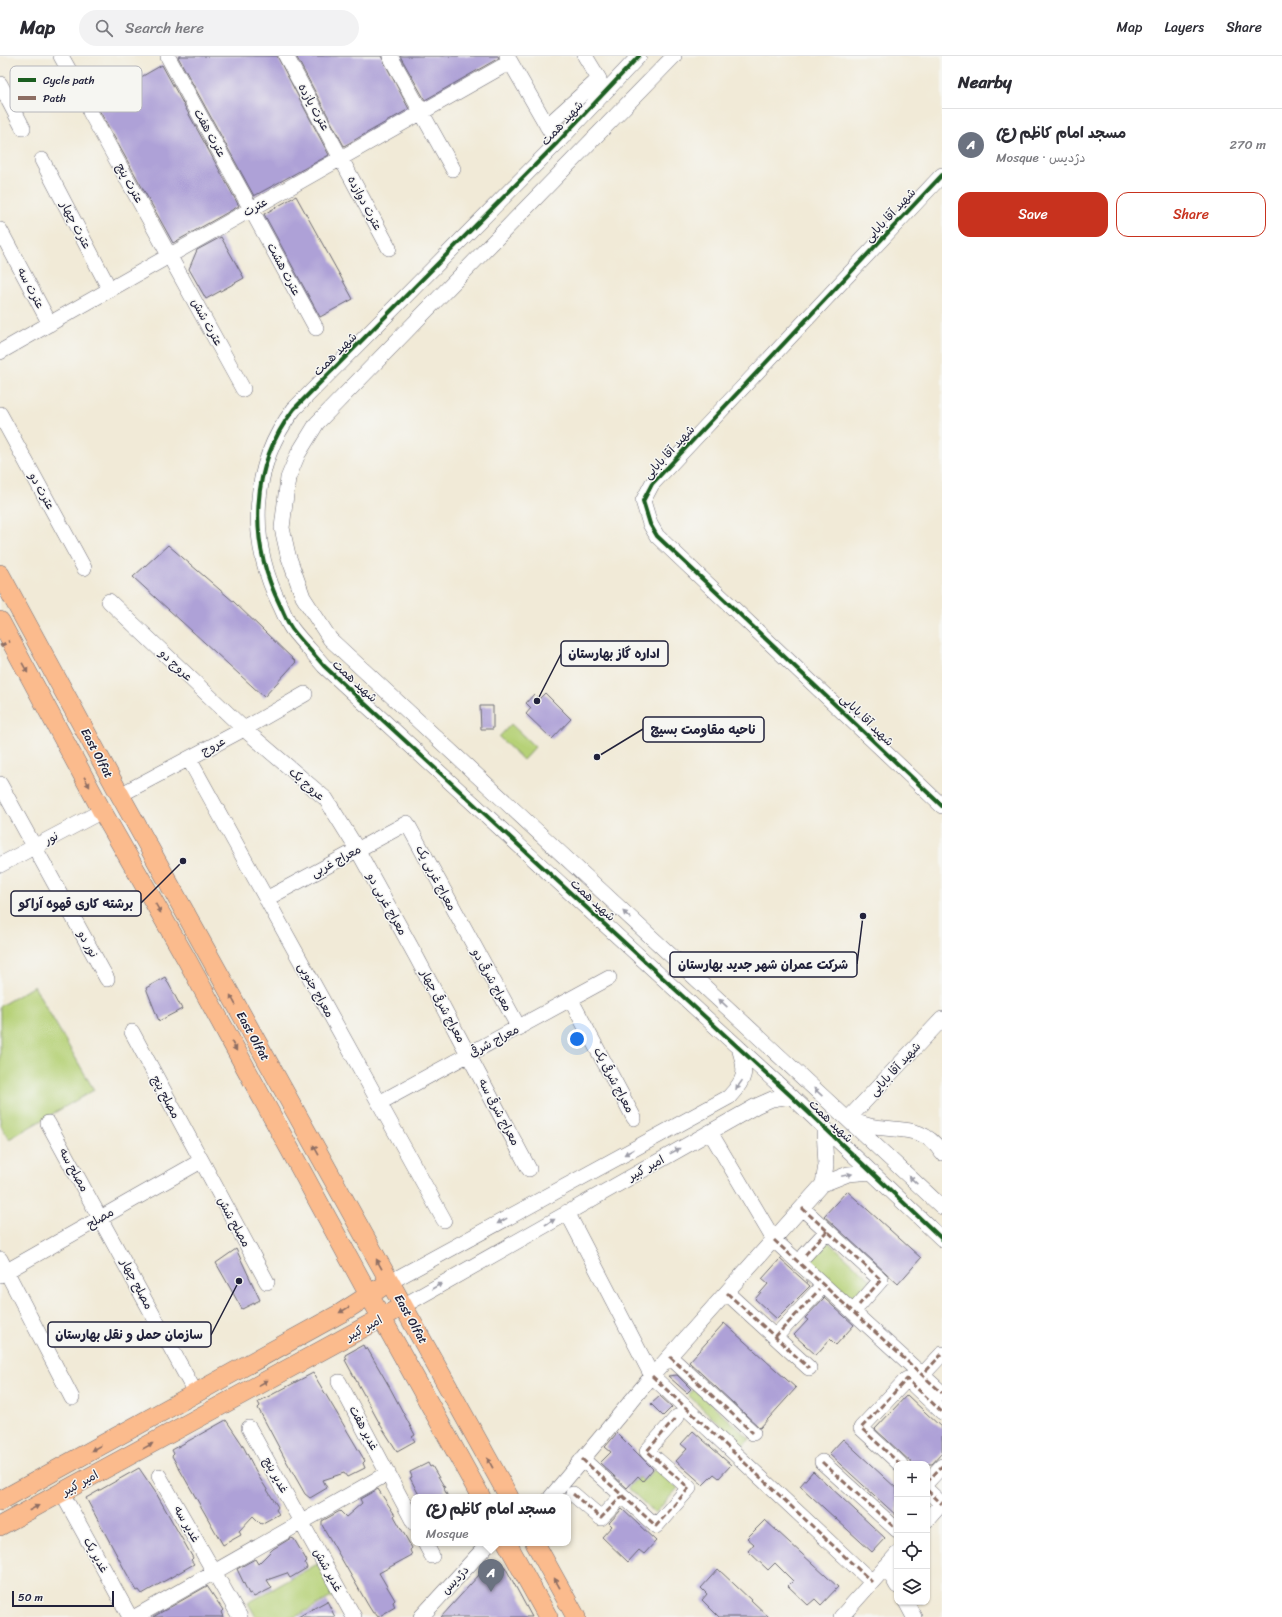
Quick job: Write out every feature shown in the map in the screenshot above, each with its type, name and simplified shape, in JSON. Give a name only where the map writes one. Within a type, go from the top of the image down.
[{"type":"main road","name":"East Olfat","points":[[0,574],[120,795],[507,1494]]},
{"type":"main road","name":"East Olfat","points":[[0,621],[5,644],[187,960],[369,1295],[480,1494]]},
{"type":"main road","name":"امیر کبیر","points":[[0,1501],[340,1312],[390,1282]]},
{"type":"main road","name":"امیر کبیر","points":[[0,1526],[403,1306]]},
{"type":"main road","points":[[509,1546],[548,1617]]},
{"type":"main road","points":[[537,1546],[576,1617]]},
{"type":"street","points":[[61,56],[66,66]]},
{"type":"street","name":"عترت یازده","points":[[286,56],[342,158]]},
{"type":"street","points":[[390,56],[453,169]]},
{"type":"street","points":[[547,126],[599,79],[585,56]]},
{"type":"street","name":"شهید همت","points":[[639,56],[557,143],[294,409],[283,424],[270,451],[260,489],[257,522],[266,571],[273,591],[291,628],[324,666],[791,1096],[824,1129],[942,1238]]},
{"type":"street","name":"شهید همت","points":[[674,56],[317,423],[298,454],[288,478],[282,528],[288,555],[303,597],[330,640],[848,1119],[941,1200]]},
{"type":"street","name":"عترت هفت","points":[[168,57],[252,209]]},
{"type":"street","points":[[508,59],[557,143]]},
{"type":"street","name":"عترت","points":[[0,352],[422,112],[508,59]]},
{"type":"street","points":[[0,84],[10,103]]},
{"type":"street","points":[[15,112],[23,128]]},
{"type":"street","name":"عترت پنج","points":[[90,112],[170,255]]},
{"type":"street","name":"عترت دوازده","points":[[342,158],[389,248]]},
{"type":"street","name":"عترت چهار","points":[[42,160],[110,290]]},
{"type":"street","name":"شهید آقا بابایی","points":[[942,175],[652,484],[642,501],[650,524],[657,536],[942,806]]},
{"type":"street","name":"عترت هشت","points":[[252,209],[316,328]]},
{"type":"street","name":"عترت سه","points":[[0,230],[50,324]]},
{"type":"street","name":"عترت شش","points":[[170,255],[243,389]]},
{"type":"street","points":[[406,296],[424,313]]},
{"type":"street","name":"عترت دو","points":[[0,414],[84,568]]},
{"type":"street","name":"عروج دو","points":[[109,601],[244,729]]},
{"type":"street","name":"عروج","points":[[120,795],[244,729],[305,694]]},
{"type":"street","name":"عروج یک","points":[[244,729],[326,799],[357,849]]},
{"type":"street","name":"معراج جنوبی","points":[[189,759],[444,1220]]},
{"type":"street","name":"نور دو","points":[[0,784],[107,979]]},
{"type":"street","name":"نور","points":[[0,865],[102,811]]},
{"type":"street","name":"معراج غربی","points":[[266,899],[407,823]]},
{"type":"street","name":"معراج غربی یک","points":[[407,823],[465,932]]},
{"type":"street","name":"معراج غربی دو","points":[[357,849],[417,958]]},
{"type":"street","name":"معراج شرقی دو","points":[[465,932],[519,1028]]},
{"type":"street","name":"معراج شرقی چهار","points":[[417,958],[468,1055]]},
{"type":"street","name":"معراج شرقی","points":[[379,1102],[571,1000],[609,978]]},
{"type":"street","name":"معراج شرقی یک","points":[[571,1000],[634,1118]]},
{"type":"street","name":"شهید آقا بابایی","points":[[848,1119],[942,1019]]},
{"type":"street","name":"مصلح پنج","points":[[132,1032],[201,1161]]},
{"type":"street","name":"امیر کبیر","points":[[390,1282],[728,1097],[739,1086],[745,1076],[744,1063],[739,1048]]},
{"type":"street","name":"معراج شرقی سه","points":[[468,1055],[529,1169]]},
{"type":"street","name":"امیر کبیر","points":[[403,1306],[764,1102],[791,1096]]},
{"type":"street","points":[[848,1119],[873,1127],[915,1130],[925,1135],[942,1153]]},
{"type":"street","name":"مصلح سه","points":[[48,1123],[101,1218]]},
{"type":"street","points":[[823,1184],[826,1165],[824,1129]]},
{"type":"street","points":[[710,1132],[774,1240],[942,1393]]},
{"type":"street","name":"مصلح","points":[[2,1269],[101,1218],[201,1161]]},
{"type":"street","name":"مصلح شش","points":[[201,1161],[267,1282]]},
{"type":"street","points":[[553,1494],[652,1376],[823,1184],[848,1174],[872,1172]]},
{"type":"street","points":[[802,1208],[881,1280],[859,1304]]},
{"type":"street","points":[[567,1212],[652,1376],[872,1582]]},
{"type":"street","name":"مصلح چهار","points":[[101,1218],[195,1392]]},
{"type":"street","points":[[805,1256],[828,1231]]},
{"type":"street","points":[[2,1269],[72,1398]]},
{"type":"street","points":[[775,1337],[819,1290]]},
{"type":"street","points":[[727,1293],[809,1368]]},
{"type":"street","points":[[926,1371],[942,1354]]},
{"type":"street","points":[[670,1356],[752,1433]]},
{"type":"street","points":[[897,1461],[861,1428],[907,1379],[942,1412]]},
{"type":"street","name":"غدیر هفت","points":[[339,1382],[411,1517]]},
{"type":"street","points":[[582,1459],[656,1526],[689,1488],[647,1450],[677,1417]]},
{"type":"street","name":"غدیر پنج","points":[[250,1428],[302,1522]]},
{"type":"street","points":[[822,1462],[894,1527]]},
{"type":"street","points":[[930,1479],[942,1466]]},
{"type":"street","points":[[135,1617],[388,1473]]},
{"type":"street","name":"غدیر سه","points":[[159,1476],[240,1617]]},
{"type":"street","name":"غدیر یک","points":[[62,1493],[130,1617]]},
{"type":"street","points":[[930,1493],[942,1503],[930,1517]]},
{"type":"street","points":[[573,1494],[601,1518],[622,1496]]},
{"type":"street","name":"غدیر شش","points":[[302,1522],[354,1617]]},
{"type":"street","name":"دژدیس","points":[[421,1617],[486,1546]]},
{"type":"street","points":[[841,1617],[894,1557]]},
{"type":"street","points":[[886,1566],[894,1581]]},
{"type":"street","points":[[908,1605],[914,1617]]},
{"type":"green space","points":[[511,724],[535,747],[523,760],[499,737]]},
{"type":"green space","points":[[34,986],[94,1090],[9,1139],[0,1124],[0,1006]]},
{"type":"green space","points":[[827,1240],[872,1281],[854,1301],[809,1260]]},
{"type":"green space","points":[[694,1388],[750,1439],[743,1446],[688,1395]]},
{"type":"green space","points":[[656,1468],[678,1488],[655,1513],[628,1488],[638,1477],[643,1481]]},
{"type":"green space","points":[[319,1563],[337,1594],[295,1617],[256,1617],[248,1603]]},
{"type":"building","points":[[277,56],[329,155],[254,196],[178,57]]},
{"type":"building","points":[[296,56],[381,56],[409,109],[344,146]]},
{"type":"building","points":[[400,56],[498,56],[499,58],[425,100]]},
{"type":"building","points":[[162,65],[239,206],[173,243],[100,112],[142,112],[142,76]]},
{"type":"building","points":[[296,196],[353,299],[320,317],[264,214]]},
{"type":"building","points":[[221,237],[244,278],[206,299],[189,269],[197,250]]},
{"type":"building","points":[[168,545],[234,602],[296,662],[264,697],[133,577]]},
{"type":"building","points":[[545,693],[571,719],[552,739],[526,714],[531,708],[526,703],[534,694],[539,699]]},
{"type":"building","points":[[480,706],[493,706],[493,729],[481,729]]},
{"type":"building","points":[[165,977],[182,1009],[159,1021],[146,988]]},
{"type":"building","points":[[847,1191],[921,1258],[898,1284],[824,1216]]},
{"type":"building","points":[[236,1249],[260,1300],[242,1309],[216,1263]]},
{"type":"building","points":[[780,1259],[810,1286],[777,1319],[755,1299],[768,1284],[762,1279]]},
{"type":"building","points":[[824,1298],[854,1325],[836,1345],[830,1339],[816,1355],[794,1335],[808,1320],[805,1318]]},
{"type":"building","points":[[724,1323],[796,1388],[760,1428],[689,1362]]},
{"type":"building","points":[[363,1345],[365,1349],[367,1348],[389,1386],[415,1435],[412,1437],[415,1441],[397,1451],[381,1426],[345,1360],[347,1359],[345,1355]]},
{"type":"building","points":[[313,1373],[365,1461],[363,1463],[365,1468],[347,1477],[344,1473],[323,1480],[327,1488],[310,1498],[305,1494],[284,1457],[258,1408],[260,1406],[258,1402]]},
{"type":"building","points":[[677,1375],[691,1389],[687,1393],[668,1376]]},
{"type":"building","points":[[907,1395],[942,1428],[942,1453],[932,1464],[930,1464],[930,1461],[910,1461],[875,1429]]},
{"type":"building","points":[[660,1396],[672,1407],[663,1416],[651,1404]]},
{"type":"building","points":[[226,1420],[242,1444],[259,1477],[278,1507],[276,1510],[279,1514],[261,1524],[253,1516],[239,1531],[241,1535],[223,1545],[172,1456],[174,1454],[172,1450]]},
{"type":"building","points":[[693,1431],[731,1465],[719,1478],[714,1474],[703,1485],[676,1461],[687,1449],[681,1444]]},
{"type":"building","points":[[617,1433],[653,1469],[643,1481],[638,1476],[627,1488],[600,1463],[611,1452],[605,1447]]},
{"type":"building","points":[[843,1439],[894,1486],[894,1513],[829,1454]]},
{"type":"building","points":[[428,1463],[430,1467],[432,1466],[445,1488],[444,1489],[446,1494],[418,1494],[410,1478],[412,1477],[410,1472]]},
{"type":"building","points":[[139,1468],[156,1493],[193,1558],[191,1560],[194,1564],[142,1594],[139,1590],[137,1591],[127,1574],[86,1498]]},
{"type":"building","points":[[813,1471],[885,1538],[872,1552],[800,1486]]},
{"type":"building","points":[[378,1489],[395,1515],[394,1516],[412,1548],[410,1550],[412,1555],[379,1573],[395,1600],[393,1602],[395,1607],[378,1617],[375,1613],[373,1613],[368,1605],[322,1525],[322,1521],[340,1511],[346,1517],[362,1503],[360,1499]]},
{"type":"building","points":[[622,1509],[656,1541],[644,1554],[639,1550],[628,1562],[602,1537],[612,1526],[609,1523]]},
{"type":"building","points":[[765,1520],[838,1587],[821,1605],[815,1599],[808,1605],[788,1586],[793,1581],[775,1563],[768,1570],[748,1551],[754,1544],[747,1538]]},
{"type":"building","points":[[291,1538],[294,1539],[307,1561],[305,1563],[307,1568],[290,1578],[287,1573],[267,1580],[272,1588],[254,1597],[251,1593],[249,1594],[237,1569],[255,1559],[258,1564],[273,1549]]},
{"type":"building","points":[[489,1564],[505,1567],[532,1617],[441,1617]]},
{"type":"building","points":[[718,1569],[769,1617],[719,1617],[702,1600],[707,1594],[701,1588]]},
{"type":"building","points":[[207,1586],[223,1610],[221,1612],[223,1617],[153,1617]]},
{"type":"building","points":[[327,1601],[335,1617],[298,1617]]},
{"type":"marked path","points":[[0,646],[10,641]]},
{"type":"marked path","points":[[802,1208],[881,1280],[859,1305]]},
{"type":"marked path","points":[[805,1255],[827,1231]]},
{"type":"marked path","points":[[774,1240],[942,1393]]},
{"type":"marked path","points":[[775,1337],[819,1290]]},
{"type":"marked path","points":[[727,1293],[809,1368]]},
{"type":"marked path","points":[[926,1371],[942,1354]]},
{"type":"marked path","points":[[670,1357],[753,1433]]},
{"type":"marked path","points":[[652,1376],[872,1582]]},
{"type":"marked path","points":[[897,1461],[861,1428],[907,1379],[942,1412]]},
{"type":"marked path","points":[[582,1459],[656,1526],[689,1488],[647,1451],[677,1417]]},
{"type":"marked path","points":[[822,1462],[894,1527]]},
{"type":"marked path","points":[[930,1479],[942,1466]]},
{"type":"marked path","points":[[930,1493],[942,1504]]},
{"type":"marked path","points":[[573,1494],[601,1518],[622,1496]]},
{"type":"cycle path","points":[[639,56],[557,143],[294,409],[279,431],[269,455],[262,479],[258,504],[262,555],[270,581],[292,629],[324,666],[791,1096],[942,1239]]},
{"type":"cycle path","points":[[942,175],[652,484],[643,501],[650,524],[657,536],[942,806]]},
{"type":"place","name":"اداره گاز بهارستان","points":[[537,701]]},
{"type":"place","name":"ناحیه مقاومت بسیج","points":[[597,757]]},
{"type":"place","name":"برشته کاری قهوه آراکو","points":[[183,861]]},
{"type":"place","name":"شرکت عمران شهر جدید بهارستان","points":[[863,916]]},
{"type":"place","name":"سازمان حمل و نقل بهارستان","points":[[239,1281]]},
{"type":"place","name":"مسجد امام کاظم (ع)","points":[[491,1592]]}]
